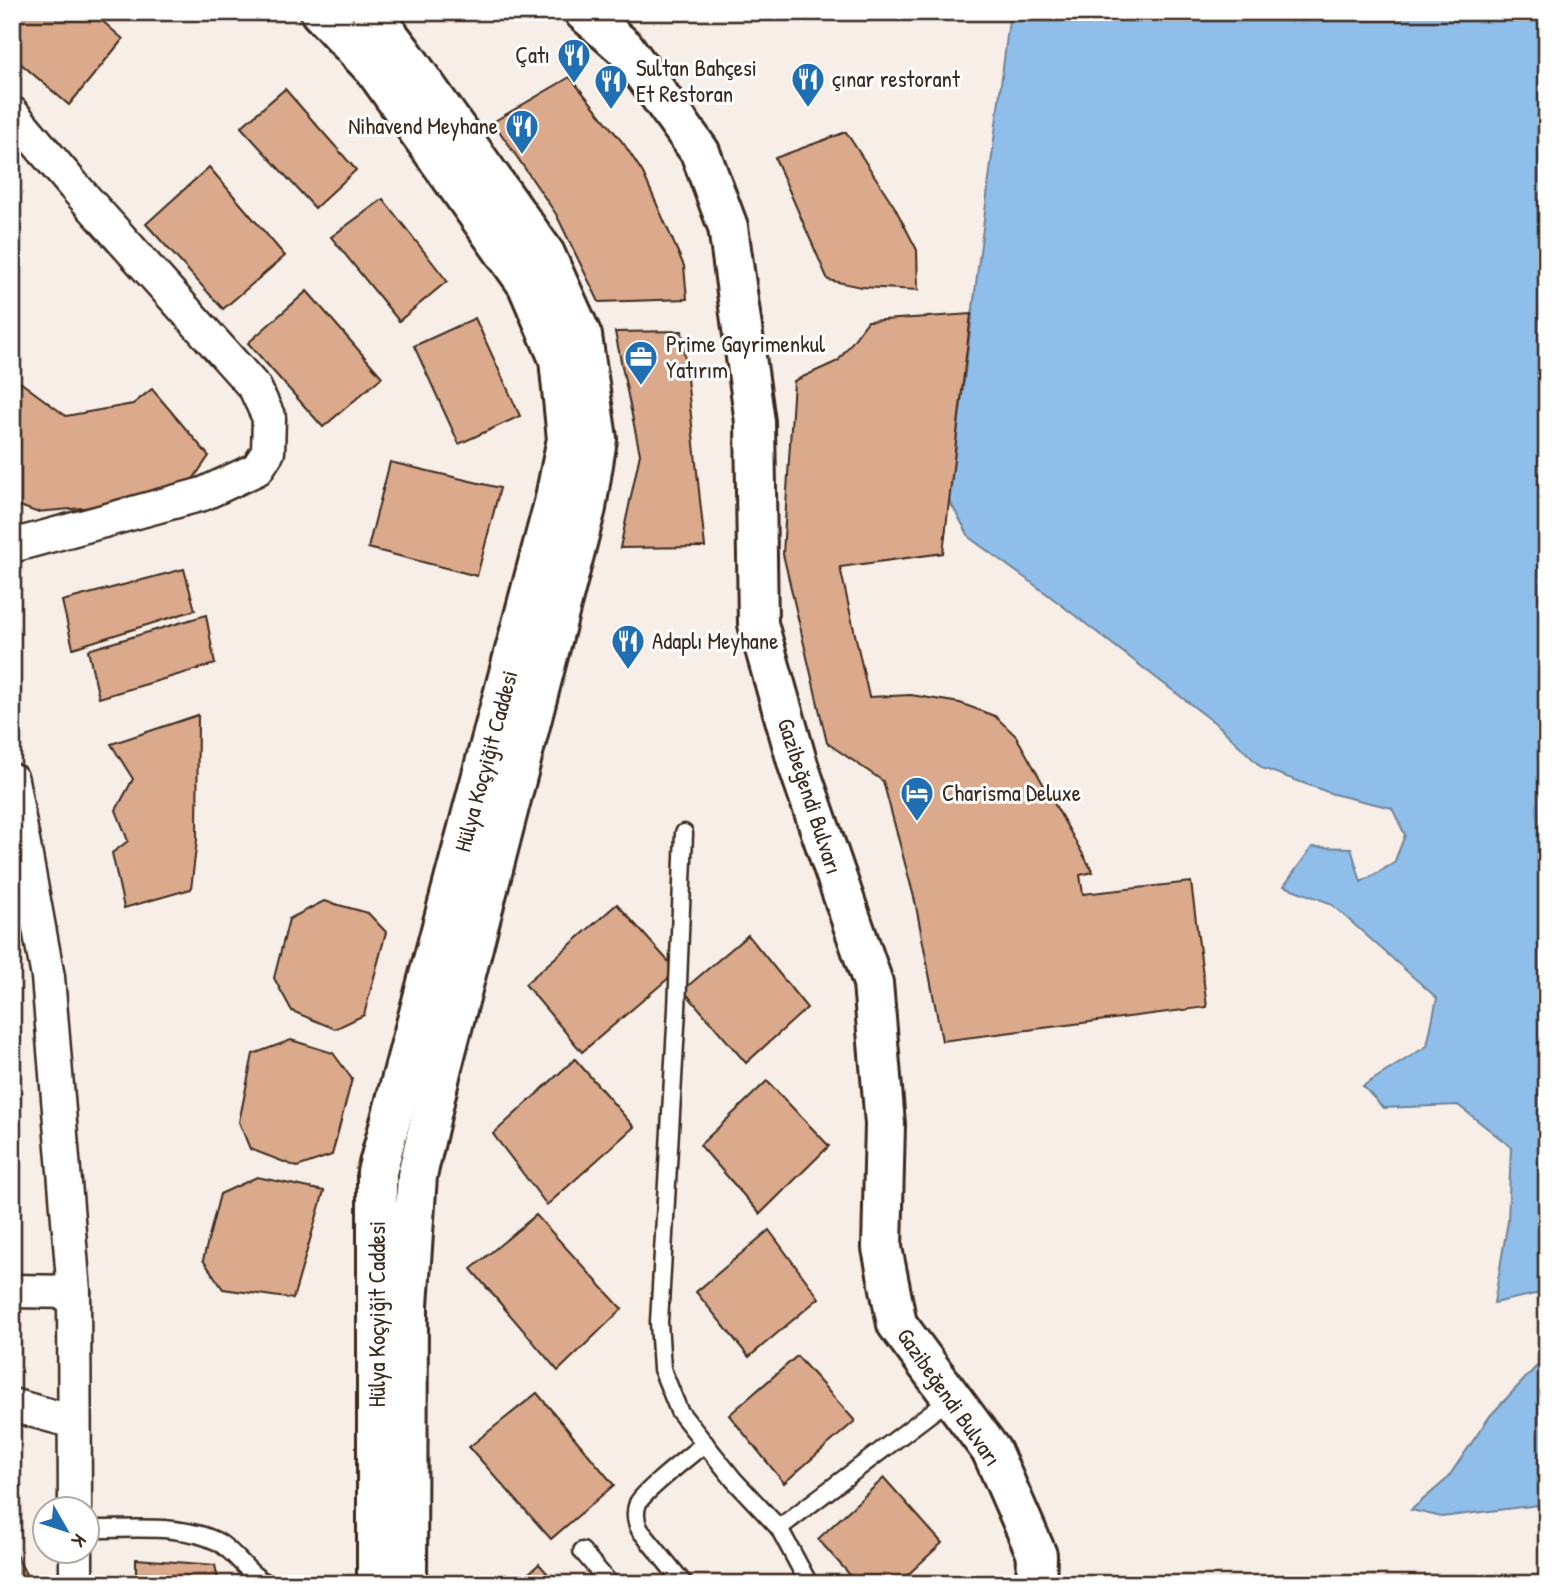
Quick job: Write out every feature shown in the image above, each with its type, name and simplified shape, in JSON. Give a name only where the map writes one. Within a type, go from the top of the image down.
[{"type":"main road","name":"Hülya Koçyiğit Caddesi","points":[[320,12],[375,70],[527,284],[559,359],[568,439],[554,503],[377,1172],[377,1584]]},
{"type":"main road","name":"Hülya Koçyiğit Caddesi","points":[[371,12],[545,254],[582,336],[597,439],[586,508],[442,1067],[417,1175],[408,1305],[407,1584]]},
{"type":"main road","name":"Gazibeğendi Bulvarı","points":[[584,12],[625,48],[700,152],[728,227],[755,422],[758,624],[798,765],[873,983],[885,1124],[882,1248],[897,1324],[992,1452],[1037,1555],[1036,1584]]},
{"type":"street","points":[[12,113],[81,195],[255,388],[269,418],[268,452],[257,469],[203,494],[12,546]]},
{"type":"street","points":[[12,780],[17,825],[48,977],[74,1292],[75,1494]]},
{"type":"street","points":[[12,1291],[74,1292]]},
{"type":"street","points":[[12,1405],[74,1422]]},
{"type":"street","points":[[76,1564],[76,1584]]},
{"type":"lane","points":[[684,833],[659,1346],[662,1369],[679,1410],[734,1480],[779,1528],[809,1584]]},
{"type":"lane","points":[[779,1528],[952,1397]]},
{"type":"lane","points":[[684,1584],[640,1530],[636,1511],[643,1496],[705,1443]]},
{"type":"lane","points":[[102,1529],[187,1531],[205,1536],[221,1544],[257,1577],[270,1584]]},
{"type":"lane","points":[[582,1551],[610,1584]]},
{"type":"water","points":[[1010,12],[1547,12],[1547,1294],[1540,1293],[1494,1303],[1508,1221],[1511,1147],[1458,1105],[1383,1108],[1363,1086],[1427,1046],[1437,998],[1330,903],[1284,886],[1312,847],[1351,848],[1361,882],[1394,863],[1405,835],[1392,808],[1333,794],[1262,768],[1219,726],[970,538],[949,500]]},
{"type":"water","points":[[1547,1355],[1547,1504],[1442,1517],[1411,1510],[1447,1479],[1490,1416]]},
{"type":"building","points":[[12,12],[92,12],[123,39],[69,105],[12,56]]},
{"type":"building","points":[[570,77],[624,144],[643,173],[684,266],[687,299],[599,302],[556,214],[493,122]]},
{"type":"building","points":[[285,89],[356,170],[315,208],[241,127]]},
{"type":"building","points":[[846,132],[894,206],[917,250],[918,290],[861,287],[828,280],[775,158]]},
{"type":"building","points":[[209,167],[285,256],[223,309],[146,224]]},
{"type":"building","points":[[383,199],[447,281],[399,321],[331,237]]},
{"type":"building","points":[[307,291],[382,377],[323,427],[248,343]]},
{"type":"building","points":[[971,314],[943,553],[840,567],[869,697],[911,695],[960,703],[995,716],[1016,736],[1093,872],[1080,875],[1083,894],[1191,882],[1207,1007],[942,1041],[915,901],[883,781],[827,743],[783,554],[794,381],[838,361],[868,321]]},
{"type":"building","points":[[475,318],[520,416],[459,444],[414,346]]},
{"type":"building","points":[[682,331],[705,547],[620,548],[640,454],[615,332]]},
{"type":"building","points":[[12,376],[66,416],[133,404],[152,389],[209,456],[189,485],[118,505],[36,512],[12,503]]},
{"type":"building","points":[[390,462],[500,488],[477,576],[368,548]]},
{"type":"building","points":[[184,569],[195,610],[73,648],[62,601]]},
{"type":"building","points":[[206,615],[215,664],[99,698],[88,650]]},
{"type":"building","points":[[198,715],[197,840],[191,889],[124,908],[112,853],[128,841],[116,810],[133,779],[111,744]]},
{"type":"building","points":[[324,901],[368,913],[386,932],[364,1015],[335,1029],[292,1011],[274,978],[289,919]]},
{"type":"building","points":[[617,904],[677,971],[582,1052],[525,984]]},
{"type":"building","points":[[748,935],[807,1008],[746,1063],[683,990]]},
{"type":"building","points":[[291,1040],[333,1053],[352,1079],[332,1155],[297,1167],[250,1149],[239,1122],[253,1054]]},
{"type":"building","points":[[575,1059],[634,1127],[547,1205],[493,1134]]},
{"type":"building","points":[[767,1081],[829,1146],[760,1214],[700,1145]]},
{"type":"building","points":[[257,1177],[324,1191],[293,1299],[223,1289],[203,1260],[220,1194]]},
{"type":"building","points":[[536,1215],[622,1309],[558,1371],[471,1269]]},
{"type":"building","points":[[769,1230],[819,1298],[749,1357],[696,1292]]},
{"type":"building","points":[[797,1356],[855,1421],[784,1483],[729,1415]]},
{"type":"building","points":[[537,1393],[614,1485],[551,1539],[469,1447]]},
{"type":"building","points":[[884,1478],[942,1543],[898,1584],[858,1584],[818,1539]]},
{"type":"building","points":[[12,1547],[29,1580],[12,1584]]},
{"type":"building","points":[[136,1559],[215,1565],[219,1584],[136,1584]]},
{"type":"building","points":[[539,1564],[557,1584],[517,1584]]},
{"type":"place","name":"Çatı","points":[[574,85]]},
{"type":"place","name":"çınar restorant","points":[[808,109]]},
{"type":"place","name":"Sultan Bahçesi Et Restoran","points":[[611,111]]},
{"type":"place","name":"Nihavend Meyhane","points":[[522,156]]},
{"type":"place","name":"Prime Gayrimenkul Yatırım","points":[[641,387]]},
{"type":"place","name":"Adaplı Meyhane","points":[[628,671]]},
{"type":"place","name":"Charisma Deluxe","points":[[917,823]]}]
